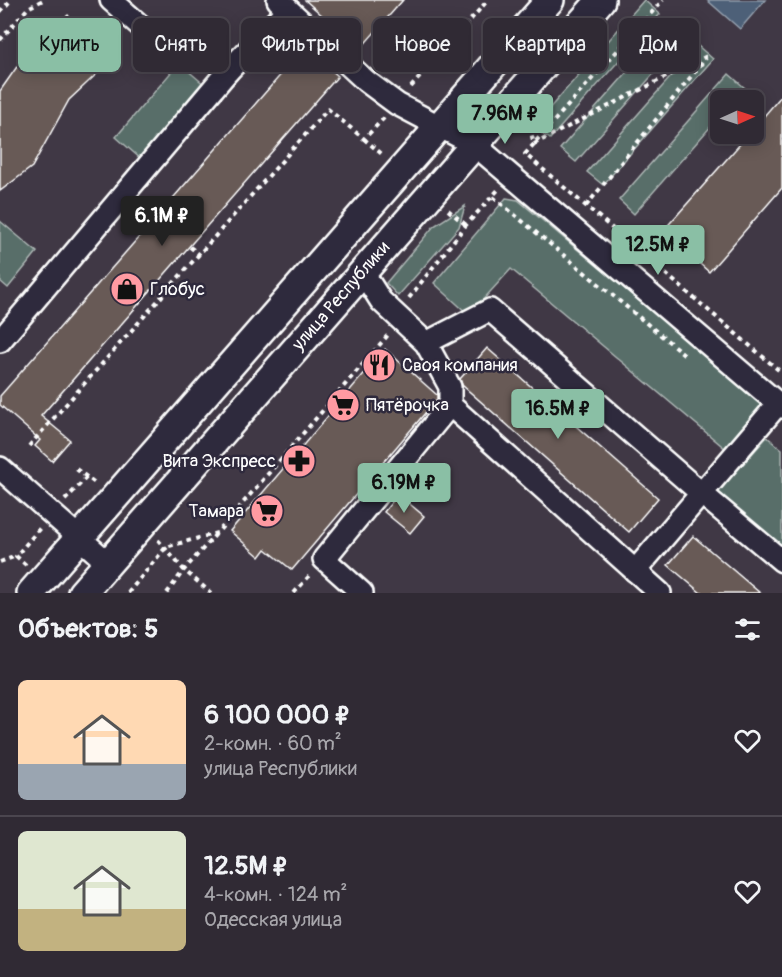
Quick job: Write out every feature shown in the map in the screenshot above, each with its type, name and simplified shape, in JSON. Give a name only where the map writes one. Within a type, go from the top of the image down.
[{"type":"main road","name":"улица Республики","points":[[31,593],[550,0]]},
{"type":"main road","name":"улица Республики","points":[[82,593],[601,0]]},
{"type":"street","points":[[111,0],[133,19]]},
{"type":"street","points":[[229,70],[283,4],[366,81],[397,104],[475,145],[780,405],[635,571]]},
{"type":"street","points":[[0,341],[227,72]]},
{"type":"street","points":[[362,271],[381,302],[426,343],[450,387],[450,405],[324,559],[362,593]]},
{"type":"street","points":[[426,343],[490,310],[782,561]]},
{"type":"street","points":[[450,405],[660,593]]},
{"type":"street","points":[[0,468],[108,563]]},
{"type":"path","points":[[0,12],[11,0]]},
{"type":"path","points":[[0,40],[28,8],[43,0]]},
{"type":"path","points":[[29,446],[328,109],[364,139],[488,0]]},
{"type":"path","points":[[663,0],[525,154],[782,373]]},
{"type":"path","points":[[534,144],[709,56],[586,206]]},
{"type":"path","points":[[510,104],[528,119],[534,144]]},
{"type":"path","points":[[167,593],[184,570],[400,321],[405,302],[466,225],[493,197],[692,361]]},
{"type":"path","points":[[190,247],[200,255]]},
{"type":"path","points":[[128,593],[166,548],[217,533]]},
{"type":"path","points":[[166,548],[184,570],[211,593]]},
{"type":"path","points":[[0,562],[16,555]]},
{"type":"green space","points":[[644,0],[660,14],[656,18],[628,18]]},
{"type":"green space","points":[[619,29],[619,61],[550,139],[534,126],[581,72],[607,72],[607,42]]},
{"type":"green space","points":[[699,47],[713,59],[603,185],[587,172],[675,72],[699,72]]},
{"type":"green space","points":[[171,72],[190,72],[206,86],[142,160],[116,137]]},
{"type":"green space","points":[[627,72],[655,72],[576,162],[560,149]]},
{"type":"green space","points":[[729,74],[745,88],[743,90],[715,90]]},
{"type":"green space","points":[[710,96],[710,127],[634,214],[619,200]]},
{"type":"green space","points":[[506,198],[518,200],[767,407],[727,450],[511,269],[469,315],[434,283]]},
{"type":"green space","points":[[465,206],[459,227],[398,296],[386,283],[434,226]]},
{"type":"green space","points":[[0,221],[37,252],[8,288],[0,281]]},
{"type":"green space","points":[[767,437],[782,449],[782,559],[713,498]]},
{"type":"water","points":[[707,0],[765,0],[740,29]]},
{"type":"building","points":[[305,0],[403,0],[387,18],[373,18],[373,34],[361,48],[361,18],[325,18]]},
{"type":"building","points":[[18,65],[18,72],[99,72],[69,100],[32,167],[0,191],[0,91]]},
{"type":"building","points":[[283,72],[333,72],[338,76],[41,416],[70,440],[52,461],[35,446],[40,440],[0,405],[0,396]]},
{"type":"building","points":[[782,95],[782,188],[709,272],[663,231],[740,144],[764,144],[764,116]]},
{"type":"building","points":[[487,348],[658,498],[629,532],[462,385],[460,379]]},
{"type":"building","points":[[385,349],[437,395],[437,399],[292,570],[266,549],[260,557],[230,531]]},
{"type":"building","points":[[398,494],[424,516],[410,533],[384,512]]},
{"type":"building","points":[[693,536],[760,593],[701,593],[668,565]]},
{"type":"place","name":"Глобус","points":[[127,289]]},
{"type":"place","name":"Своя компания","points":[[379,365]]},
{"type":"place","name":"Пятёрочка","points":[[343,405]]},
{"type":"place","name":"Вита Экспресс","points":[[299,461]]},
{"type":"place","name":"Тамара","points":[[267,511]]}]
